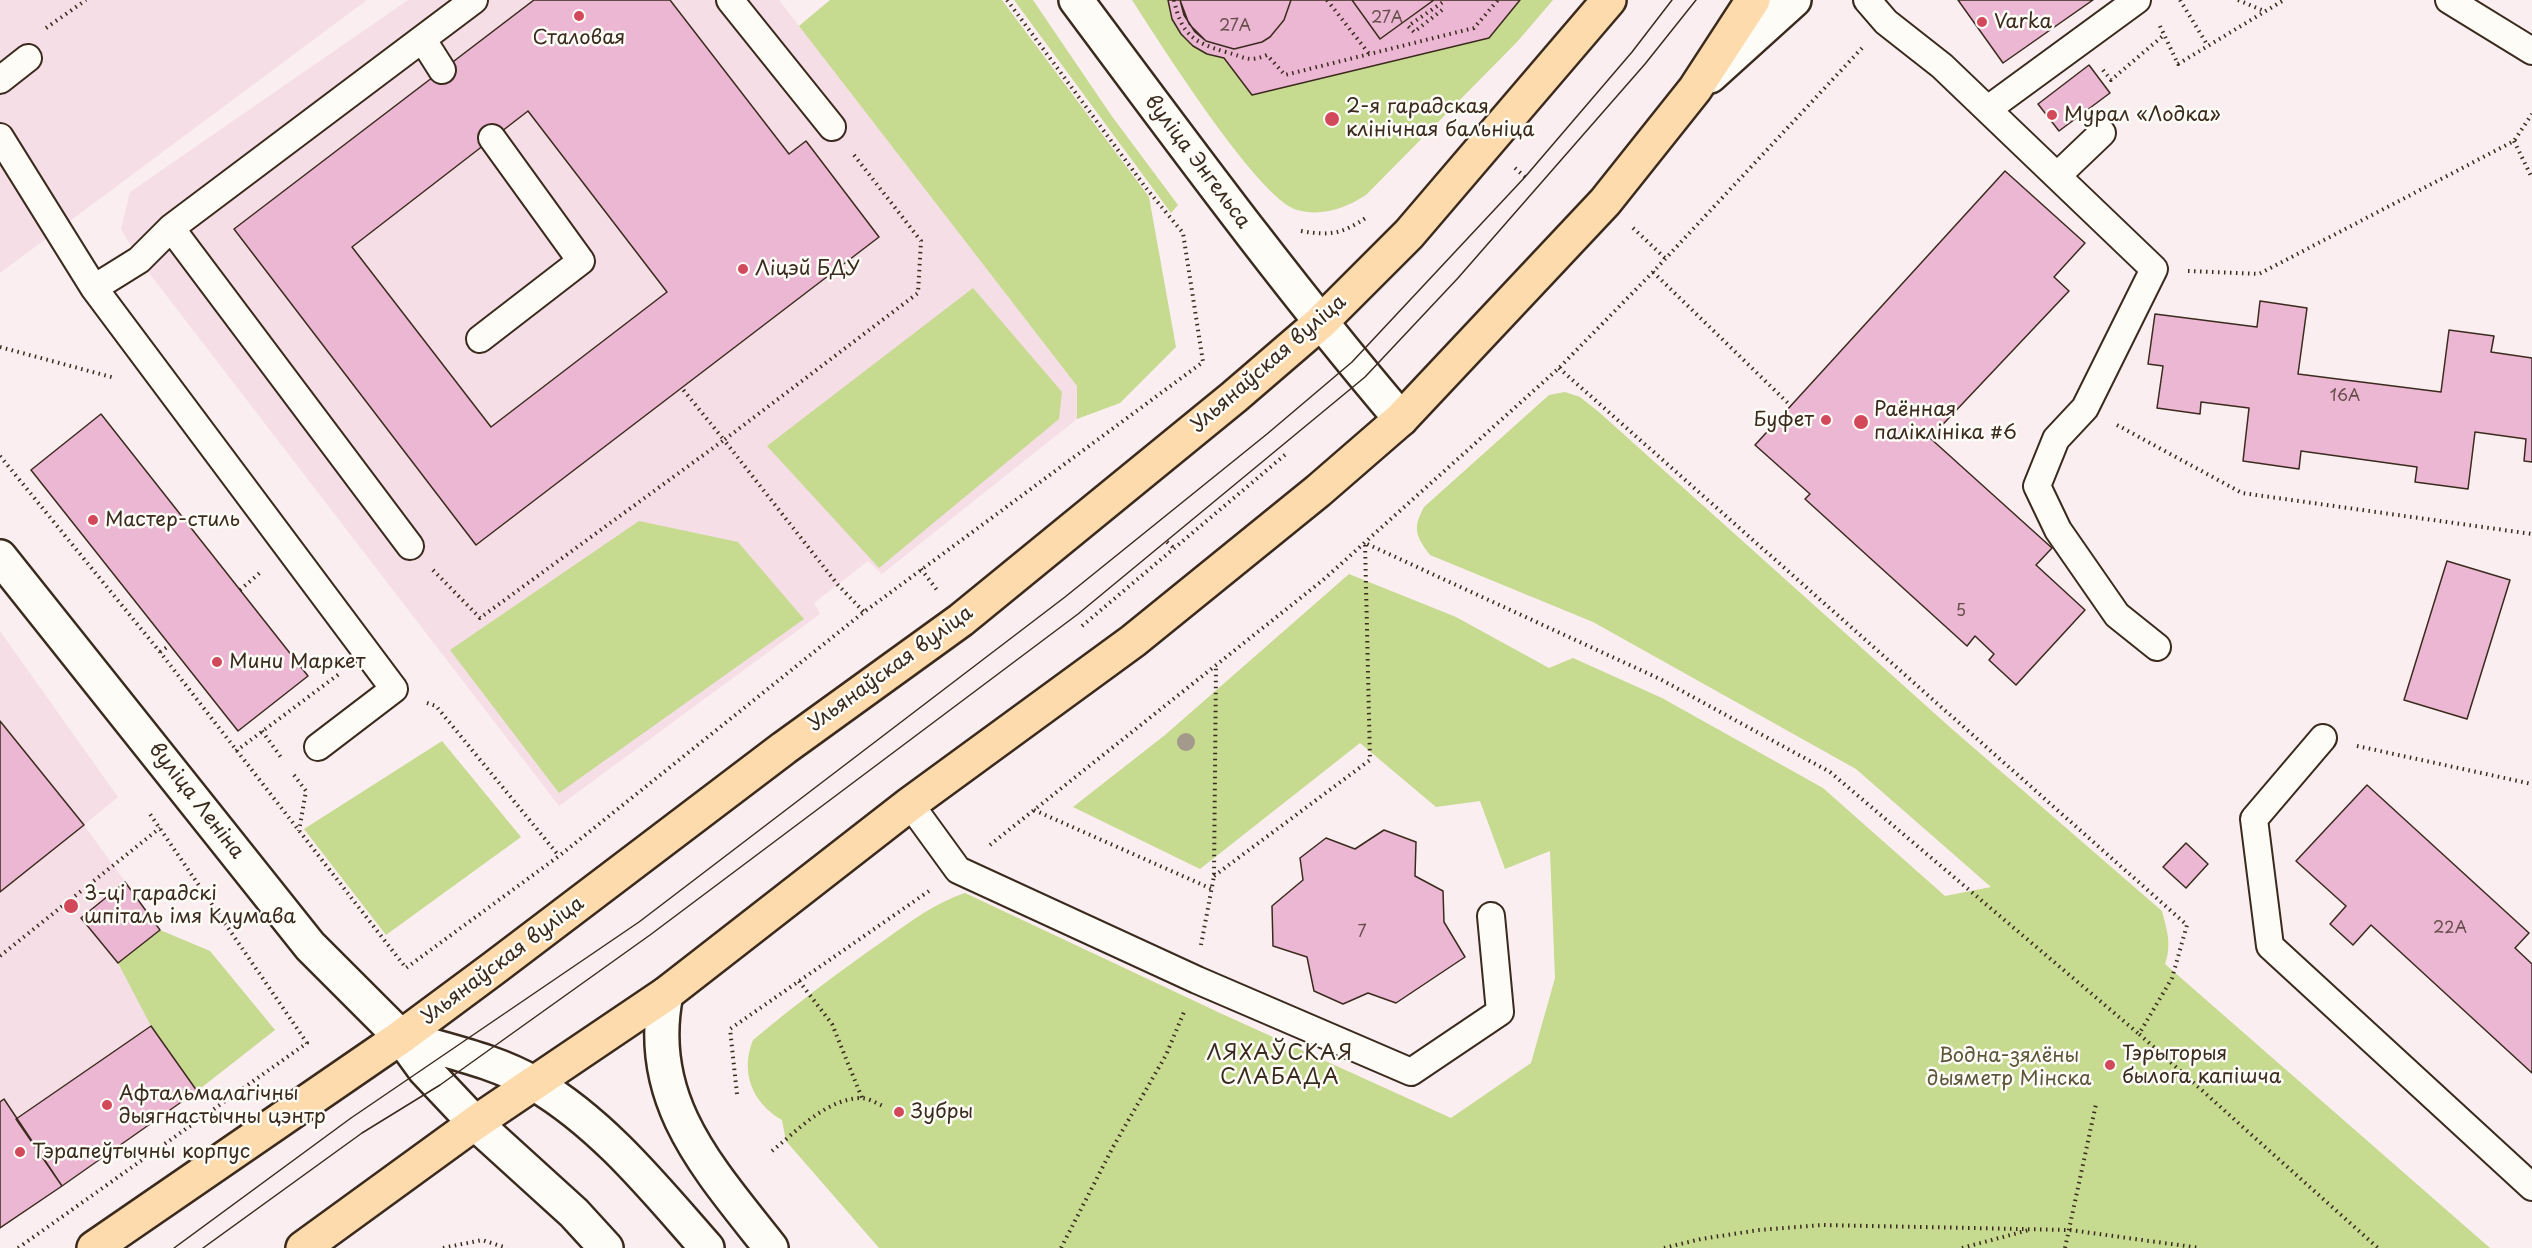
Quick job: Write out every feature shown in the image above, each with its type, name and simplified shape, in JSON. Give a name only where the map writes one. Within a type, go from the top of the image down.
[{"type":"main road","name":"вуліца Энгельса","points":[[1077,0],[1224,200],[1320,323],[1401,419]]},
{"type":"main road","name":"Ульянаўская вуліца","points":[[94,1248],[401,1037],[784,748],[960,620],[1234,397],[1320,323],[1409,234],[1609,0]]},
{"type":"main road","points":[[303,1248],[475,1122],[666,994],[910,804],[1133,641],[1318,491],[1401,419],[1605,202],[1695,89],[1753,0]]},
{"type":"main road","points":[[1695,89],[1794,0]]},
{"type":"main road","name":"вуліца Леніна","points":[[0,557],[310,946],[401,1037],[425,1070],[475,1122]]},
{"type":"main road","points":[[666,994],[660,1024],[663,1060],[669,1090],[685,1132],[771,1248]]},
{"type":"main road","points":[[401,1037],[478,1058],[534,1084],[581,1117],[636,1168],[707,1248]]},
{"type":"main road","points":[[475,1122],[574,1213],[606,1248]]},
{"type":"lane","points":[[94,288],[139,260],[171,228],[474,0]]},
{"type":"lane","points":[[730,0],[832,127]]},
{"type":"lane","points":[[1868,0],[1886,22],[1942,66],[2154,269],[2085,408],[2056,439],[2037,486],[2058,530],[2117,615],[2157,647]]},
{"type":"lane","points":[[2449,0],[2532,51]]},
{"type":"lane","points":[[1988,109],[2146,8]]},
{"type":"lane","points":[[423,40],[442,70]]},
{"type":"lane","points":[[0,80],[28,58]]},
{"type":"lane","points":[[2057,176],[2102,133]]},
{"type":"lane","points":[[0,137],[94,288],[394,689],[318,747]]},
{"type":"lane","points":[[480,339],[581,261],[492,138]]},
{"type":"lane","points":[[171,228],[410,546]]},
{"type":"lane","points":[[2323,738],[2254,819],[2270,946],[2532,1186]]},
{"type":"lane","points":[[910,804],[958,870],[1197,980],[1411,1072],[1500,1012],[1491,916]]},
{"type":"path","points":[[0,456],[160,652],[406,968],[559,856],[864,612],[1203,362],[1183,233],[1146,188],[1007,0]]},
{"type":"path","points":[[1174,0],[1179,20],[1194,39],[1208,48],[1252,61],[1267,56],[1285,75],[1370,56],[1474,28],[1498,0]]},
{"type":"path","points":[[1327,0],[1370,56]]},
{"type":"path","points":[[1442,10],[1414,32],[1408,26],[1446,0]]},
{"type":"path","points":[[2180,0],[2208,46]]},
{"type":"path","points":[[2238,0],[2265,12]]},
{"type":"path","points":[[2146,8],[2178,64],[2284,0]]},
{"type":"path","points":[[737,1094],[730,1029],[958,870],[1300,598],[1365,543],[1559,368],[1653,272],[1886,22]]},
{"type":"path","points":[[2154,269],[2259,274],[2514,141],[2532,114]]},
{"type":"path","points":[[410,546],[480,618],[724,441],[918,293],[921,241],[832,127]]},
{"type":"path","points":[[2514,141],[2532,178]]},
{"type":"path","points":[[1512,166],[1525,177]]},
{"type":"path","points":[[1294,230],[1323,234],[1347,231],[1371,213]]},
{"type":"path","points":[[1653,272],[1791,406]]},
{"type":"path","points":[[0,347],[117,379]]},
{"type":"path","points":[[1559,368],[2187,925],[2172,978],[2139,1034]]},
{"type":"path","points":[[681,387],[838,585],[864,612]]},
{"type":"path","points":[[2085,408],[2242,493],[2532,534]]},
{"type":"path","points":[[1167,542],[1175,549]]},
{"type":"path","points":[[1214,876],[1370,760],[1365,543]]},
{"type":"path","points":[[1365,543],[1660,679],[1830,772],[2139,1034],[2378,1248]]},
{"type":"path","points":[[240,590],[263,571]]},
{"type":"path","points":[[160,652],[170,645]]},
{"type":"path","points":[[236,751],[347,669]]},
{"type":"path","points":[[262,731],[306,791],[299,831]]},
{"type":"path","points":[[2323,738],[2532,784]]},
{"type":"path","points":[[18,1248],[307,1043],[145,805]]},
{"type":"path","points":[[1034,810],[1212,889]]},
{"type":"path","points":[[0,956],[160,828]]},
{"type":"path","points":[[799,981],[832,1024],[862,1098]]},
{"type":"path","points":[[772,1151],[824,1109],[843,1101],[862,1098],[883,1106]]},
{"type":"path","points":[[2065,1248],[2096,1104]]},
{"type":"path","points":[[1664,1248],[1748,1232],[1822,1225],[2070,1230],[2200,1248]]},
{"type":"path","points":[[1962,1248],[2036,1228]]},
{"type":"path","points":[[443,1248],[482,1240],[507,1248]]},
{"type":"shaded area","points":[[0,0],[367,0],[0,273]]},
{"type":"shaded area","points":[[408,0],[779,0],[1077,386],[1077,419],[882,574],[868,561],[814,603],[820,614],[559,806],[139,260],[121,229],[130,192]]},
{"type":"shaded area","name":"3-ці гарадскі шпіталь імя Клумава","points":[[0,631],[118,797],[84,825],[160,930],[210,951],[275,1030],[197,1091],[0,1228]]},
{"type":"green space","points":[[830,0],[1002,0],[1149,197],[1176,347],[1120,403],[1077,419],[1077,386],[799,26]]},
{"type":"green space","points":[[1014,0],[1033,0],[1111,115],[1178,205],[1171,213]]},
{"type":"green space","points":[[1132,0],[1168,0],[1175,21],[1187,38],[1202,50],[1224,58],[1252,95],[1489,38],[1520,0],[1553,0],[1517,42],[1366,195],[1333,210],[1306,212],[1297,210],[1280,199],[1258,178],[1185,81]]},
{"type":"green space","points":[[973,288],[1062,392],[1059,419],[879,568],[767,446]]},
{"type":"green space","name":"Водна-зялёны дыяметр Мінска","points":[[1565,392],[1580,397],[1600,413],[1952,729],[2162,911],[2168,944],[2165,964],[2490,1248],[879,1248],[786,1141],[782,1120],[763,1105],[756,1096],[749,1075],[749,1052],[753,1040],[835,976],[924,913],[965,893],[1451,1118],[1531,1063],[1555,978],[1550,851],[1505,869],[1480,801],[1436,807],[1360,743],[1200,869],[1073,807],[1165,735],[1349,574],[1456,617],[1549,668],[1573,658],[1662,698],[1823,788],[1945,896],[1991,887],[1856,769],[1593,622],[1430,555],[1421,543],[1417,532],[1418,521],[1424,507],[1549,395]]},
{"type":"green space","points":[[639,521],[738,542],[804,619],[559,793],[450,650]]},
{"type":"green space","points":[[442,741],[521,837],[386,935],[304,829]]},
{"type":"green space","points":[[160,930],[210,951],[275,1030],[197,1091],[151,1026],[118,963]]},
{"type":"building","name":"Ліцэй БДУ","points":[[534,0],[670,0],[789,154],[806,141],[879,237],[476,545],[234,229]],"holes":[[[528,111],[667,292],[491,427],[352,247]]]},
{"type":"building","points":[[1168,0],[1180,0],[1189,24],[1206,41],[1234,49],[1262,42],[1270,37],[1284,20],[1291,0],[1352,0],[1380,39],[1434,0],[1520,0],[1489,38],[1252,95],[1224,58],[1207,54],[1193,46],[1181,34],[1172,19]]},
{"type":"building","points":[[1180,0],[1291,0],[1284,20],[1270,37],[1262,42],[1234,49],[1206,41],[1195,32],[1184,15]]},
{"type":"building","points":[[1352,0],[1434,0],[1380,39]]},
{"type":"building","points":[[1958,0],[2093,0],[2003,63]]},
{"type":"building","points":[[2089,65],[2110,93],[2059,131],[2038,104]]},
{"type":"building","name":"Раённая паліклініка #6","points":[[2005,171],[2085,243],[2054,277],[2069,291],[1930,438],[2052,548],[2036,565],[2085,610],[2016,685],[1989,660],[1994,654],[1975,636],[1967,646],[1805,499],[1810,494],[1755,445]]},
{"type":"building","points":[[2260,301],[2307,308],[2298,374],[2441,392],[2449,330],[2494,336],[2491,352],[2532,358],[2532,462],[2524,461],[2526,439],[2475,432],[2468,489],[2415,482],[2417,467],[2301,451],[2299,469],[2243,461],[2249,408],[2201,402],[2200,414],[2157,408],[2163,366],[2148,364],[2155,314],[2257,327]]},
{"type":"building","points":[[101,414],[308,676],[238,731],[31,470]]},
{"type":"building","points":[[2447,561],[2510,580],[2467,719],[2404,700]]},
{"type":"building","points":[[0,721],[84,825],[0,892]]},
{"type":"building","points":[[2367,785],[2529,933],[2515,948],[2532,964],[2532,1073],[2371,925],[2353,945],[2330,924],[2346,906],[2296,861]]},
{"type":"building","points":[[1384,830],[1416,842],[1415,876],[1443,891],[1444,922],[1465,957],[1396,1003],[1368,993],[1343,1004],[1314,991],[1307,957],[1273,946],[1272,906],[1303,880],[1300,858],[1326,838],[1355,849]]},
{"type":"building","points":[[2186,843],[2208,864],[2186,888],[2163,867]]},
{"type":"building","points":[[125,882],[160,930],[118,963],[81,918]]},
{"type":"building","name":"Афтальмалагічны дыягнастычны цэнтр","points":[[151,1026],[197,1091],[62,1186],[16,1119]]},
{"type":"building","name":"Тэрапеўтычны корпус","points":[[4,1099],[62,1186],[0,1228],[0,1102]]},
{"type":"tram line","points":[[174,1248],[351,1118],[639,922],[1065,597],[1267,434],[1352,362],[1525,177],[1632,52],[1672,0]]},
{"type":"tram line","points":[[203,1248],[362,1133],[440,1085],[650,935],[1078,614],[1365,377],[1458,278],[1645,64],[1696,0]]},
{"type":"place","name":"Сталовая","points":[[579,16]]},
{"type":"place","name":"Varka","points":[[1982,22]]},
{"type":"place","name":"Мурал «Лодка»","points":[[2052,115]]},
{"type":"place","name":"2-я гарадская клінічная бальніца","points":[[1332,119]]},
{"type":"place","name":"Ліцэй БДУ","points":[[743,269]]},
{"type":"place","name":"Буфет","points":[[1826,420]]},
{"type":"place","name":"Раённая паліклініка #6","points":[[1861,422]]},
{"type":"place","name":"Мастер-стиль","points":[[93,520]]},
{"type":"place","name":"Мини Маркет","points":[[217,662]]},
{"type":"place","name":"3-ці гарадскі шпіталь імя Клумава","points":[[71,906]]},
{"type":"place","name":"Тэрыторыя былога капішча","points":[[2110,1065]]},
{"type":"place","name":"Афтальмалагічны дыягнастычны цэнтр","points":[[107,1105]]},
{"type":"place","name":"Зубры","points":[[899,1112]]},
{"type":"place","name":"Тэрапеўтычны корпус","points":[[20,1152]]},
{"type":"district","name":"ЛЯХАЎСКАЯ СЛАБАДА","points":[[1280,1066]]}]
